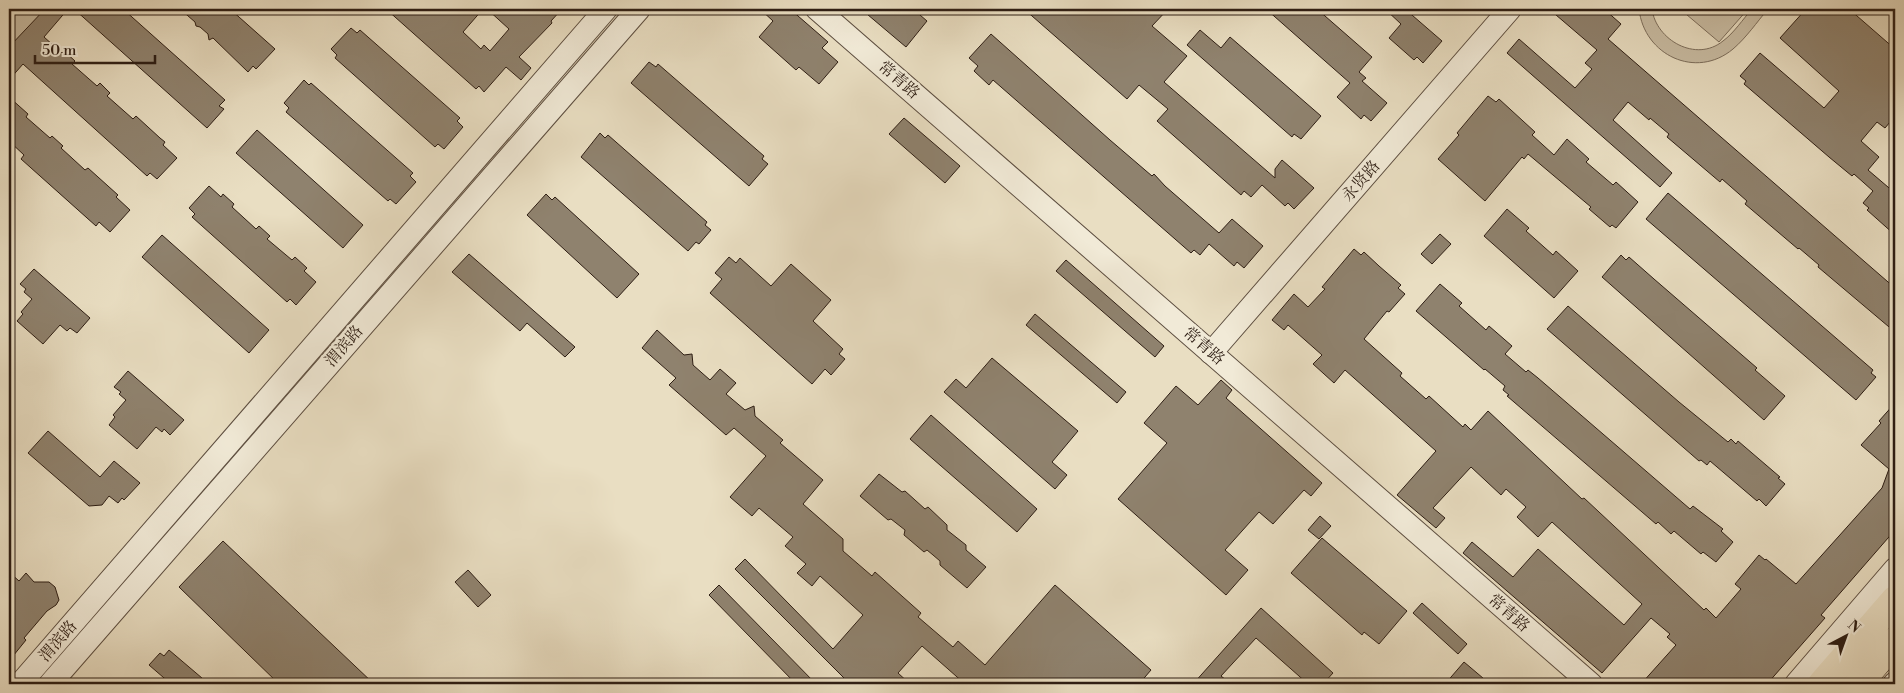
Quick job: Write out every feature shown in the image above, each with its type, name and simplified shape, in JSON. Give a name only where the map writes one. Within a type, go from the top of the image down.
[{"type":"main road","points":[[1822,684],[1895,600]]},
{"type":"main road","points":[[1858,684],[1895,641]]},
{"type":"street","name":"渭滨路","points":[[20,684],[606,9]]},
{"type":"street","name":"渭滨路","points":[[50,684],[639,9]]},
{"type":"street","name":"常青路","points":[[817,9],[1591,684]]},
{"type":"street","name":"永贤路","points":[[1211,353],[1510,9]]},
{"type":"street","points":[[1796,684],[1895,569]]},
{"type":"shaded area","points":[[9,9],[48,9],[9,54]]},
{"type":"shaded area","points":[[1639,9],[1652,9],[1655,20],[1669,39],[1690,49],[1701,50],[1712,47],[1727,38],[1752,9],[1768,9],[1733,49],[1719,58],[1703,62],[1688,62],[1674,58],[1661,50],[1651,39],[1643,25]]},
{"type":"shaded area","points":[[1680,9],[1748,9],[1719,42]]},
{"type":"building","points":[[45,9],[68,9],[44,37],[62,53],[64,51],[75,61],[72,64],[97,86],[100,83],[110,93],[107,96],[133,119],[136,116],[165,142],[163,145],[177,158],[157,179],[150,173],[147,176],[23,64],[9,80],[9,47]]},
{"type":"building","points":[[74,9],[123,9],[225,100],[219,106],[224,109],[207,128]]},
{"type":"building","points":[[180,9],[230,9],[275,49],[256,69],[253,66],[248,72],[213,38],[209,40],[208,34],[196,26],[195,22]]},
{"type":"building","points":[[386,9],[483,9],[463,32],[481,49],[484,45],[490,51],[509,29],[487,9],[562,9],[551,21],[552,23],[519,57],[531,68],[521,80],[506,67],[484,92],[479,86],[476,89]]},
{"type":"building","points":[[760,9],[790,9],[828,42],[822,48],[838,62],[819,84],[799,67],[796,70],[759,37],[773,21]]},
{"type":"building","points":[[861,9],[913,9],[927,21],[906,47]]},
{"type":"building","points":[[1024,9],[1168,9],[1152,26],[1187,56],[1164,82],[1275,178],[1275,169],[1282,160],[1314,188],[1294,209],[1288,203],[1285,206],[1262,185],[1251,197],[1244,191],[1241,195],[1157,121],[1168,109],[1139,85],[1127,99]]},
{"type":"building","points":[[1266,9],[1317,9],[1372,57],[1359,72],[1366,78],[1362,81],[1387,103],[1371,121],[1364,115],[1361,119],[1337,97],[1350,83]]},
{"type":"building","points":[[1385,9],[1405,9],[1442,41],[1423,63],[1417,57],[1414,60],[1389,38],[1401,24]]},
{"type":"building","points":[[1549,9],[1604,9],[1621,24],[1608,39],[1895,288],[1895,332],[1818,267],[1819,265],[1745,204],[1747,201],[1722,179],[1720,182],[1667,137],[1669,134],[1628,102],[1613,120],[1672,173],[1660,187],[1507,53],[1519,39],[1575,88],[1592,69],[1585,63],[1597,50]]},
{"type":"building","points":[[1806,9],[1849,9],[1895,49],[1895,116],[1885,128],[1877,122],[1861,141],[1879,157],[1868,170],[1895,193],[1895,235],[1867,210],[1869,208],[1863,203],[1873,191],[1854,174],[1852,176],[1829,157],[1744,84],[1746,81],[1740,76],[1760,53],[1824,108],[1839,91],[1780,38]]},
{"type":"building","points":[[351,28],[357,33],[360,30],[460,118],[457,121],[463,127],[444,149],[438,144],[435,147],[335,58],[337,55],[331,49]]},
{"type":"building","points":[[1200,30],[1221,48],[1230,37],[1321,116],[1301,139],[1294,134],[1292,137],[1187,45]]},
{"type":"building","points":[[991,34],[1110,140],[1152,176],[1154,174],[1219,233],[1232,219],[1263,246],[1244,268],[1237,262],[1234,266],[1209,244],[1200,255],[1194,250],[1191,253],[993,80],[989,85],[974,71],[978,66],[969,58]]},
{"type":"building","points":[[649,62],[656,67],[658,64],[764,156],[762,159],[768,164],[749,186],[631,83]]},
{"type":"building","points":[[304,80],[309,85],[311,83],[413,173],[410,176],[416,182],[396,204],[390,199],[388,201],[286,112],[289,108],[284,103]]},
{"type":"building","points":[[1488,96],[1496,102],[1499,99],[1535,132],[1532,135],[1554,155],[1567,139],[1589,159],[1586,162],[1613,185],[1616,182],[1638,202],[1616,228],[1612,225],[1610,227],[1589,209],[1591,207],[1528,154],[1524,159],[1522,157],[1485,201],[1438,159],[1459,135],[1457,133]]},
{"type":"building","points":[[9,97],[28,114],[26,117],[50,138],[52,136],[63,146],[61,148],[85,170],[88,168],[118,195],[116,197],[130,210],[110,232],[99,222],[96,226],[21,159],[24,155],[9,141]]},
{"type":"building","points":[[904,118],[960,166],[945,183],[889,134]]},
{"type":"building","points":[[257,130],[363,225],[343,248],[236,153]]},
{"type":"building","points":[[600,133],[605,138],[608,135],[707,222],[705,225],[711,230],[699,244],[696,242],[688,251],[581,157]]},
{"type":"building","points":[[209,186],[221,197],[223,194],[234,204],[232,207],[256,229],[259,226],[270,236],[267,239],[292,260],[295,257],[307,268],[304,271],[316,282],[296,305],[290,299],[287,302],[192,217],[195,214],[189,208]]},
{"type":"building","points":[[1668,193],[1873,370],[1871,373],[1876,377],[1856,400],[1646,219]]},
{"type":"building","points":[[546,194],[552,200],[555,197],[639,274],[617,298],[527,215]]},
{"type":"building","points":[[1507,209],[1529,228],[1526,231],[1553,255],[1556,251],[1578,271],[1554,298],[1484,236]]},
{"type":"building","points":[[1440,234],[1451,244],[1432,264],[1421,254]]},
{"type":"building","points":[[162,235],[269,330],[249,353],[142,257]]},
{"type":"building","points":[[1354,249],[1361,255],[1364,252],[1401,285],[1398,288],[1405,294],[1389,312],[1387,311],[1364,339],[1402,373],[1400,376],[1426,399],[1429,396],[1463,427],[1465,424],[1471,430],[1488,411],[1704,610],[1706,608],[1716,618],[1741,589],[1735,584],[1759,555],[1796,584],[1882,488],[1889,469],[1861,445],[1881,423],[1879,421],[1895,403],[1895,530],[1821,615],[1825,618],[1767,684],[1641,684],[1676,645],[1667,637],[1670,634],[1651,618],[1602,673],[1463,553],[1472,542],[1513,577],[1538,549],[1624,625],[1642,604],[1552,522],[1538,537],[1517,517],[1526,507],[1506,489],[1501,495],[1471,467],[1433,508],[1445,518],[1436,528],[1397,495],[1436,451],[1345,370],[1334,383],[1313,364],[1322,355],[1288,325],[1284,330],[1272,320],[1294,294],[1308,307],[1325,289],[1322,287]]},
{"type":"building","points":[[469,254],[575,347],[565,357],[527,323],[520,331],[452,272]]},
{"type":"building","points":[[1621,255],[1626,260],[1629,257],[1757,368],[1755,370],[1785,396],[1764,420],[1602,277]]},
{"type":"building","points":[[729,257],[736,263],[740,258],[771,286],[791,264],[831,300],[813,321],[843,349],[839,354],[845,359],[831,375],[825,369],[812,384],[710,293],[722,279],[715,273]]},
{"type":"building","points":[[1066,260],[1164,346],[1155,357],[1056,271]]},
{"type":"building","points":[[34,269],[90,318],[77,333],[70,328],[67,331],[60,325],[43,344],[17,321],[23,314],[21,312],[32,299],[24,292],[26,289],[20,284]]},
{"type":"building","points":[[1440,284],[1462,303],[1459,306],[1486,330],[1489,326],[1512,346],[1505,354],[1526,372],[1528,370],[1538,378],[1690,509],[1693,506],[1723,529],[1721,531],[1733,542],[1716,562],[1703,552],[1701,554],[1674,531],[1671,534],[1658,522],[1656,524],[1507,396],[1509,395],[1503,390],[1505,386],[1416,311]]},
{"type":"building","points":[[1568,306],[1728,442],[1731,439],[1736,444],[1738,441],[1780,477],[1778,478],[1785,484],[1766,506],[1759,499],[1757,501],[1710,461],[1707,465],[1701,460],[1699,461],[1547,329]]},
{"type":"building","points":[[1035,314],[1126,392],[1117,403],[1026,325]]},
{"type":"building","points":[[657,330],[684,355],[692,354],[693,365],[710,380],[720,369],[736,383],[726,394],[745,410],[754,406],[755,416],[783,440],[780,443],[823,480],[803,504],[843,539],[843,551],[872,576],[875,572],[921,613],[918,617],[953,647],[958,641],[985,665],[1055,585],[1151,670],[1139,684],[965,684],[922,646],[898,673],[910,684],[850,684],[735,569],[745,559],[833,649],[863,615],[820,576],[812,586],[797,573],[806,564],[785,546],[793,537],[759,508],[752,516],[730,497],[766,456],[734,428],[726,435],[669,385],[676,378],[642,348]]},
{"type":"building","points":[[992,358],[1078,431],[1052,462],[1067,475],[1055,489],[944,392],[956,379],[966,388]]},
{"type":"building","points":[[128,371],[184,420],[170,435],[164,429],[162,432],[156,427],[137,449],[109,425],[115,417],[113,415],[126,400],[119,394],[121,392],[114,387]]},
{"type":"building","points":[[1221,380],[1232,390],[1226,398],[1322,483],[1311,496],[1304,490],[1273,524],[1259,512],[1225,550],[1248,570],[1226,595],[1118,499],[1167,443],[1144,423],[1176,386],[1198,405]]},
{"type":"building","points":[[931,415],[1037,509],[1017,532],[910,439]]},
{"type":"building","points":[[48,431],[100,477],[114,461],[140,483],[124,500],[122,498],[118,503],[109,496],[102,505],[89,506],[28,453]]},
{"type":"building","points":[[879,474],[902,492],[905,491],[925,509],[928,507],[947,525],[947,530],[966,545],[966,550],[986,567],[967,588],[940,565],[940,561],[933,555],[927,550],[924,552],[904,535],[905,530],[891,519],[888,520],[860,496]]},
{"type":"building","points":[[1320,516],[1331,526],[1319,539],[1308,530]]},
{"type":"building","points":[[1322,538],[1407,611],[1379,644],[1364,632],[1362,635],[1291,573]]},
{"type":"building","points":[[223,541],[374,684],[279,684],[179,587]]},
{"type":"building","points":[[468,570],[491,595],[478,607],[455,582]]},
{"type":"building","points":[[9,572],[19,581],[26,573],[34,582],[49,582],[55,587],[59,600],[24,638],[26,640],[9,661]]},
{"type":"building","points":[[719,585],[816,684],[796,684],[709,595]]},
{"type":"building","points":[[1422,603],[1467,644],[1458,654],[1413,613]]},
{"type":"building","points":[[1261,608],[1333,673],[1323,684],[1308,684],[1256,638],[1221,676],[1231,684],[1193,684]]},
{"type":"building","points":[[169,650],[209,684],[171,684],[149,665],[160,653],[164,656]]},
{"type":"building","points":[[1464,662],[1490,684],[1445,684]]}]
